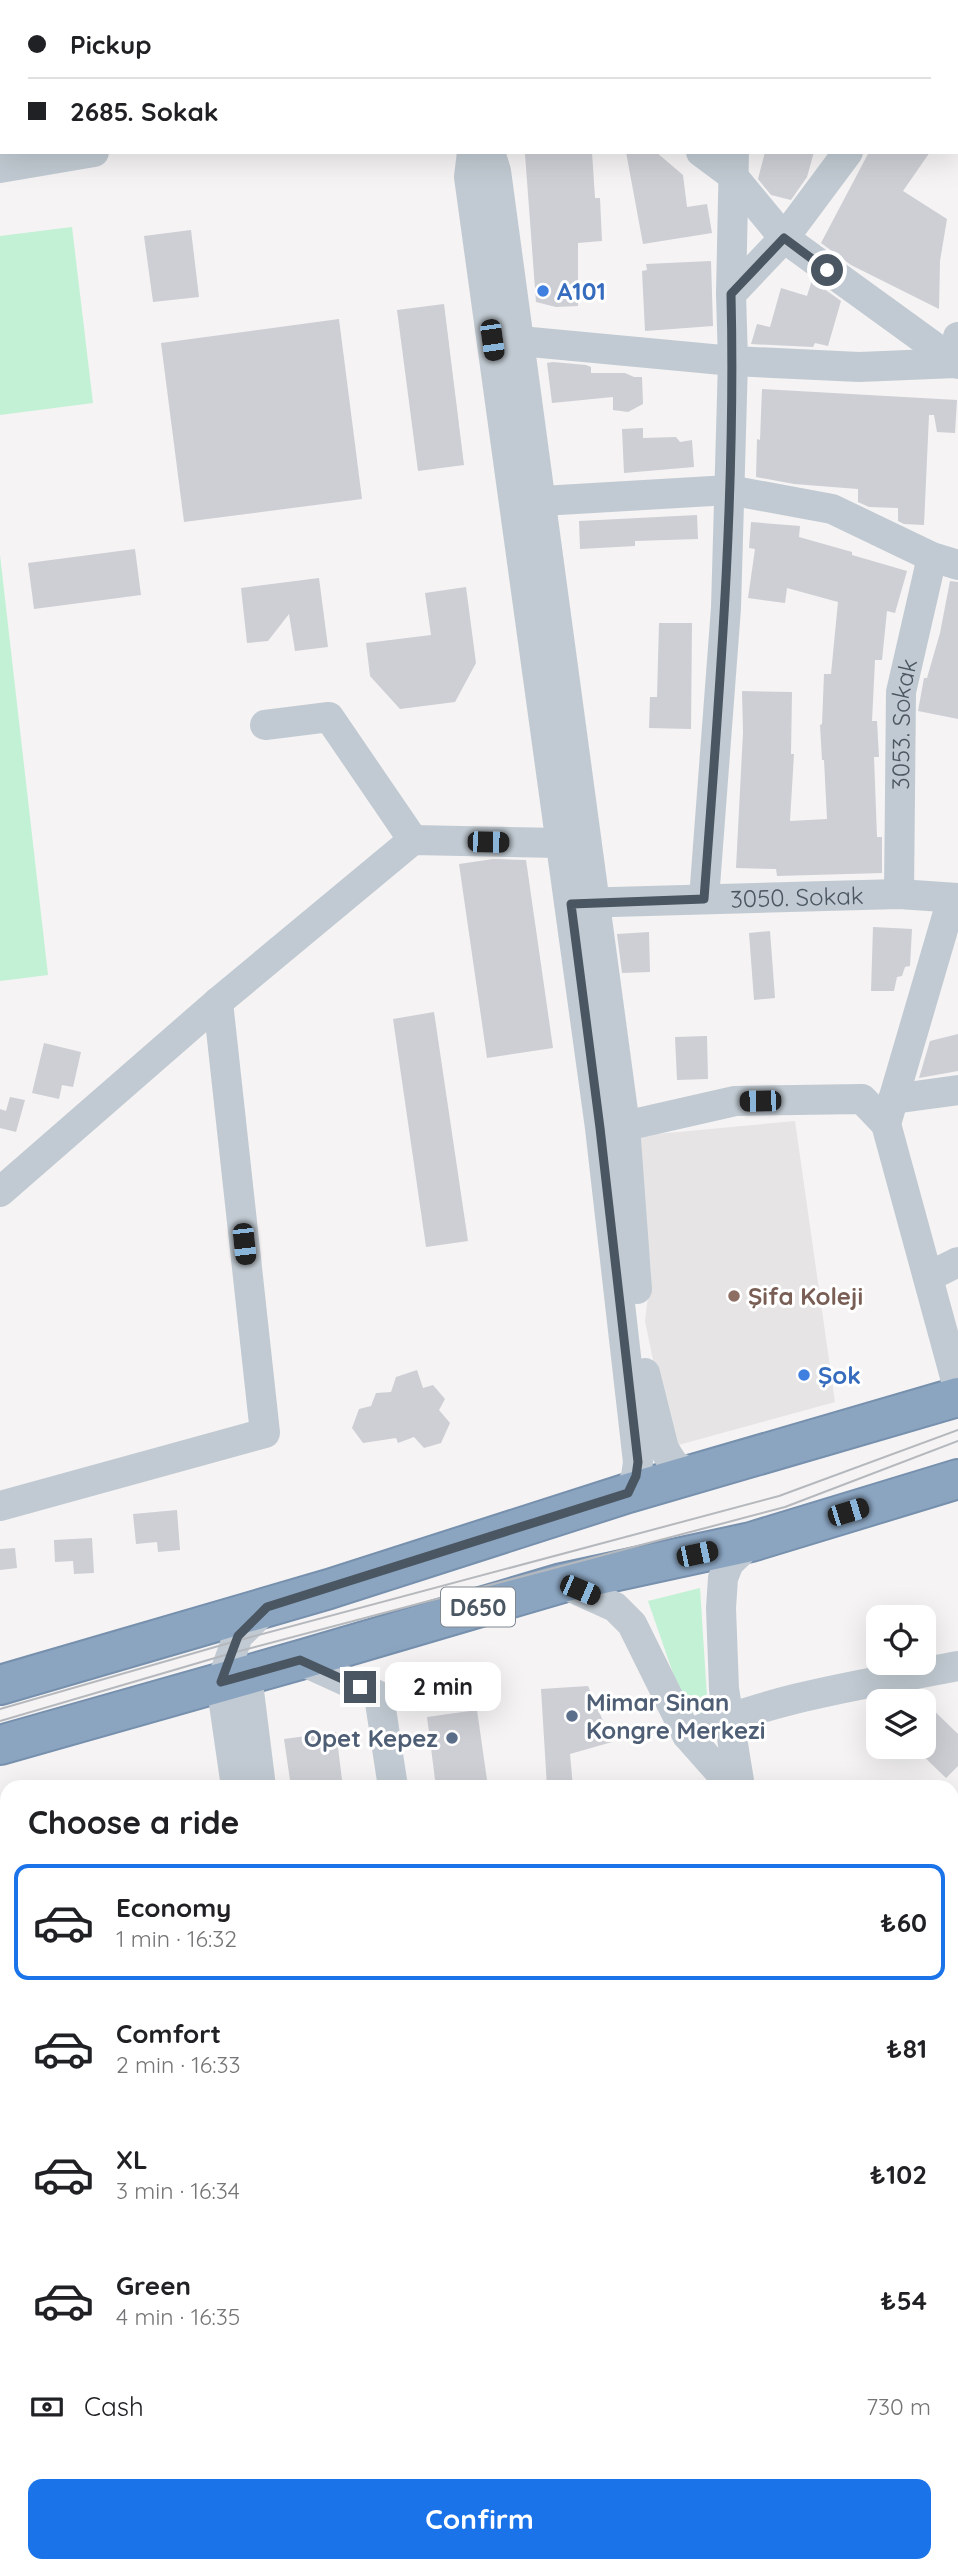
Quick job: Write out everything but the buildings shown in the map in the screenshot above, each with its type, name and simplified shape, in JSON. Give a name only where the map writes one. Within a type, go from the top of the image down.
[{"type":"highway","name":"D650","points":[[0,1685],[267,1607],[628,1493],[958,1396]]},
{"type":"highway","name":"D650","points":[[0,1745],[562,1583],[751,1542],[958,1479]]},
{"type":"street","points":[[0,168],[82,154]]},
{"type":"street","points":[[472,154],[469,177],[562,843],[583,902],[625,1126],[640,1339],[638,1462],[636,1476],[628,1493]]},
{"type":"street","points":[[490,154],[496,172],[542,501],[583,902],[598,1115],[623,1342],[639,1392],[664,1449],[674,1465],[693,1474]]},
{"type":"street","points":[[706,154],[733,164],[784,238],[957,355]]},
{"type":"street","points":[[731,294],[784,238],[847,154]]},
{"type":"street","points":[[704,899],[726,608],[733,361],[733,164]]},
{"type":"street","points":[[520,341],[733,361],[859,368],[957,355]]},
{"type":"street","points":[[542,501],[729,490],[832,509],[945,561]]},
{"type":"street","name":"3053. Sokak","points":[[899,894],[901,692],[945,561]]},
{"type":"street","points":[[265,725],[329,717],[414,840]]},
{"type":"street","points":[[0,1192],[218,1002],[414,840],[562,843]]},
{"type":"street","name":"3050. Sokak","points":[[583,902],[899,894],[955,898]]},
{"type":"street","points":[[955,898],[890,1112],[928,1277],[958,1388]]},
{"type":"street","points":[[0,1506],[265,1433],[218,1002]]},
{"type":"street","points":[[625,1126],[735,1101],[862,1100],[890,1112],[958,1090]]},
{"type":"street","points":[[928,1277],[958,1262]]},
{"type":"street","points":[[739,1780],[724,1689],[721,1608],[723,1577],[729,1563],[751,1542]]},
{"type":"street","points":[[562,1583],[615,1607],[632,1624],[687,1735],[727,1780]]},
{"type":"street","points":[[236,1780],[234,1679],[238,1636],[267,1607]]},
{"type":"street","points":[[300,1660],[380,1696],[392,1780]]},
{"type":"street","points":[[687,1735],[728,1717],[816,1694],[958,1666]]},
{"type":"street","points":[[234,1679],[259,1780]]},
{"type":"shaded area","name":"Şifa Koleji","points":[[795,1121],[835,1402],[671,1447],[645,1321],[651,1271],[635,1136]]},
{"type":"green space","points":[[72,227],[93,403],[0,415],[0,236]]},
{"type":"green space","points":[[0,555],[48,975],[0,981]]},
{"type":"green space","points":[[700,1588],[707,1697],[706,1708],[701,1713],[695,1713],[683,1702],[648,1601]]},
{"type":"tram line","points":[[0,1709],[236,1641],[779,1496],[958,1430]]},
{"type":"tram line","points":[[0,1721],[232,1653],[785,1507],[958,1441]]},
{"type":"place","name":"A101","points":[[543,291]]},
{"type":"place","name":"Şifa Koleji","points":[[734,1296]]},
{"type":"place","name":"Şok","points":[[804,1375]]},
{"type":"place","name":"Mimar Sinan Kongre Merkezi","points":[[572,1716]]},
{"type":"place","name":"Opet Kepez","points":[[452,1738]]},
{"type":"route","points":[[360,1687],[300,1660],[221,1682],[238,1636],[267,1607],[628,1493],[636,1476],[638,1462],[631,1394],[571,904],[704,899],[726,608],[733,361],[731,294],[784,238],[827,270]]}]
